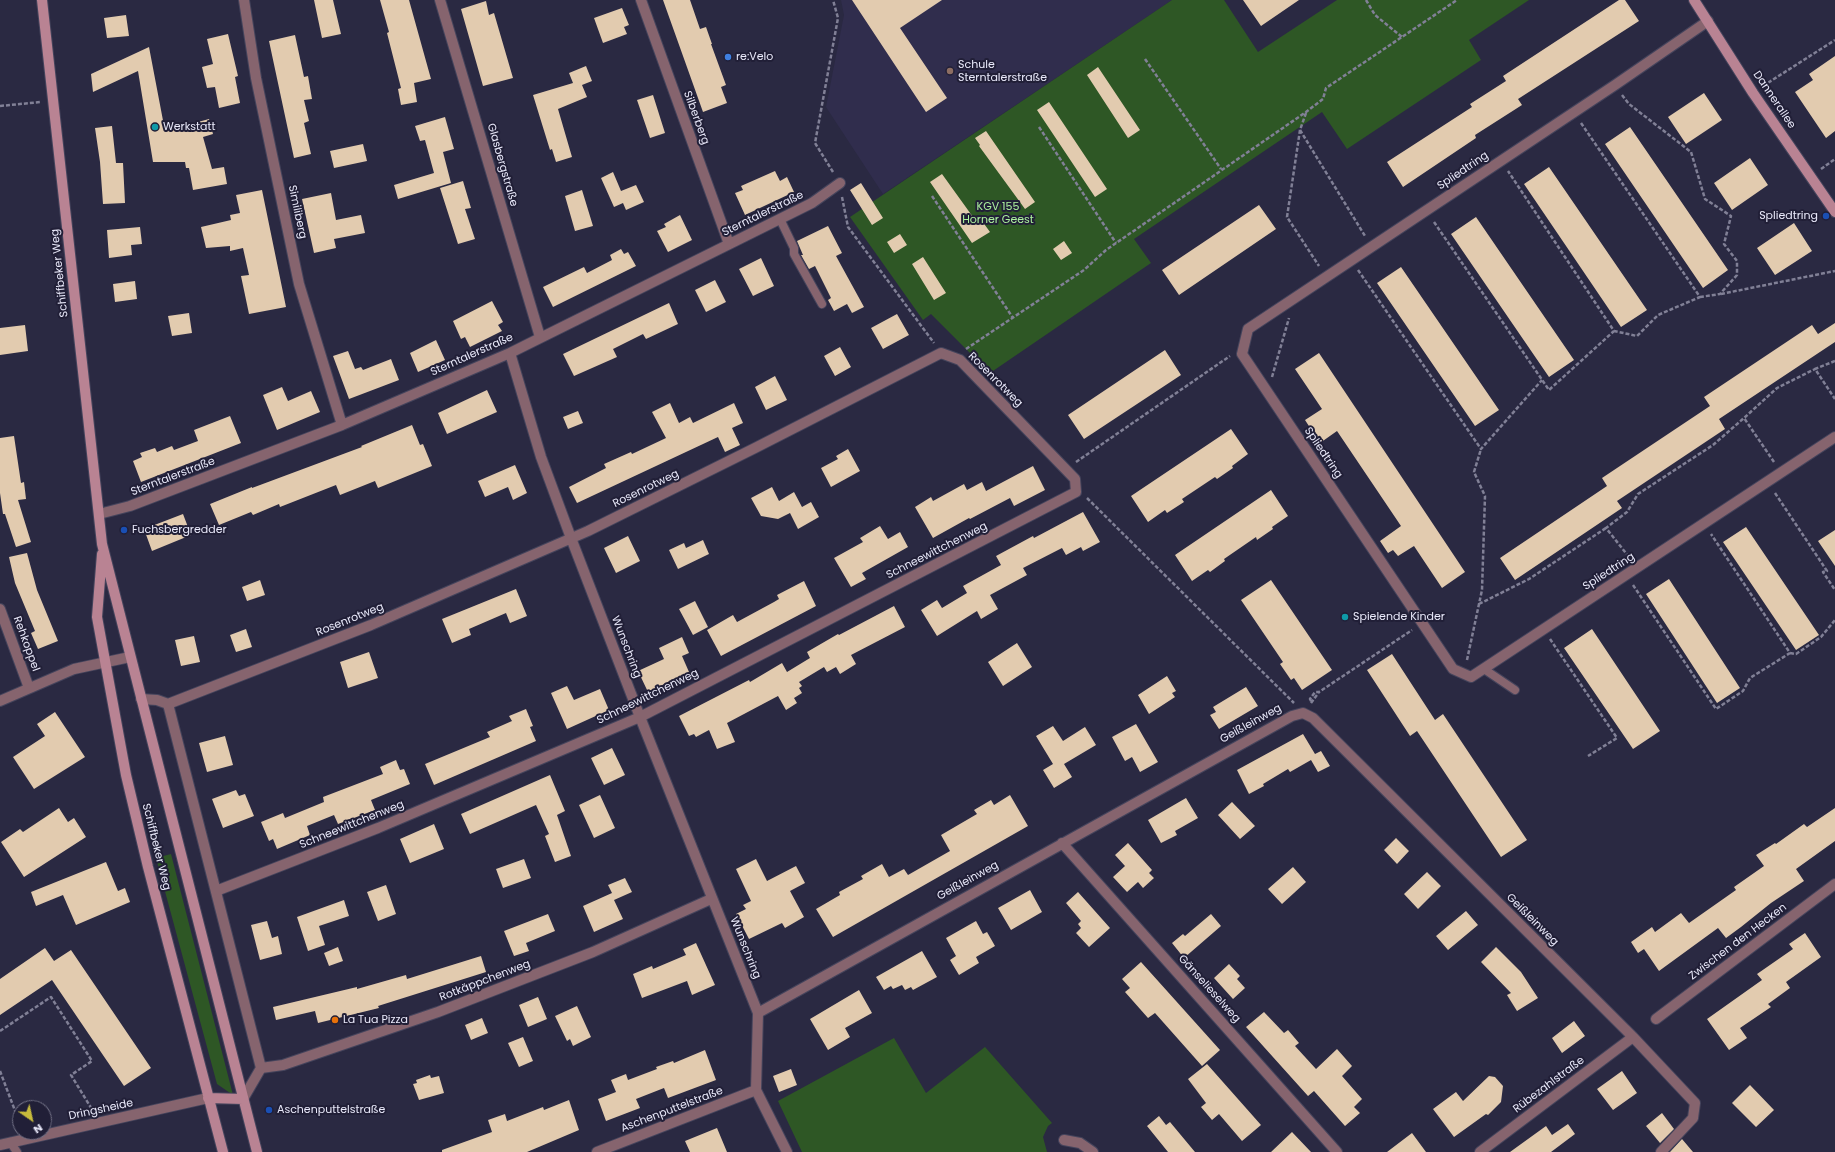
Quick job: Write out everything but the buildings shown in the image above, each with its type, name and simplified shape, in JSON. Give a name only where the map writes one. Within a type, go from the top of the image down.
[{"type":"main road","name":"Schiffbeker Weg","points":[[42,0],[102,544],[98,616],[105,662],[128,782],[223,1152]]},
{"type":"main road","name":"Dannerallee","points":[[1694,0],[1835,212]]},
{"type":"main road","name":"Schiffbeker Weg","points":[[102,544],[257,1152]]},
{"type":"main road","points":[[208,1098],[243,1099]]},
{"type":"street","name":"Similiberg","points":[[244,0],[256,78],[299,284],[342,425]]},
{"type":"street","name":"Glasbergstraße","points":[[440,0],[540,337]]},
{"type":"street","name":"Silberberg","points":[[641,0],[728,244]]},
{"type":"street","name":"Spliedtring","points":[[1708,21],[1615,85],[1248,329],[1242,354],[1453,669],[1471,677],[1835,437]]},
{"type":"street","name":"Sterntalerstraße","points":[[99,514],[130,506],[342,425],[510,353],[812,203],[840,183]]},
{"type":"street","name":"Wunschring","points":[[510,353],[541,457],[571,538],[711,899],[758,1012]]},
{"type":"street","name":"Rosenrotweg","points":[[168,704],[371,625],[571,538],[748,452],[941,353],[960,360],[1075,479],[1076,492]]},
{"type":"street","name":"Schneewittchenweg","points":[[216,891],[378,828],[640,717],[1076,492]]},
{"type":"street","name":"Rehkoppel","points":[[0,609],[29,688]]},
{"type":"street","points":[[0,700],[74,669],[130,657]]},
{"type":"street","points":[[141,699],[157,700],[168,704],[216,891],[261,1068],[243,1099]]},
{"type":"street","name":"Geißleinweg","points":[[758,1012],[1062,842],[1292,716],[1303,713],[1313,718],[1633,1037],[1695,1103],[1693,1118],[1661,1152]]},
{"type":"street","name":"Gänselieselweg","points":[[1062,842],[1337,1152]]},
{"type":"street","name":"Zwischen den Hecken","points":[[1656,1019],[1835,884]]},
{"type":"street","name":"Rotkäppchenweg","points":[[261,1068],[283,1065],[438,1012],[593,952],[711,899]]},
{"type":"street","points":[[758,1012],[756,1090],[788,1152]]},
{"type":"street","name":"Rübezahlstraße","points":[[1480,1152],[1633,1037]]},
{"type":"street","name":"Aschenputtelstraße","points":[[597,1152],[756,1090]]},
{"type":"street","name":"Dringsheide","points":[[0,1144],[208,1098]]},
{"type":"street","points":[[1064,1140],[1080,1143],[1093,1152]]},
{"type":"lane","points":[[780,218],[794,248],[794,254],[822,304]]},
{"type":"lane","points":[[1484,669],[1515,690]]},
{"type":"lane","points":[[10,1142],[17,1152]]},
{"type":"path","points":[[833,0],[838,18],[815,142],[840,183],[848,227],[941,353],[960,354],[1084,270],[1106,250],[1306,112],[1323,99],[1326,88],[1457,0]]},
{"type":"path","points":[[1366,0],[1375,15],[1402,37]]},
{"type":"path","points":[[1754,92],[1835,40]]},
{"type":"path","points":[[1145,59],[1221,170]]},
{"type":"path","points":[[1615,85],[1629,104],[1691,152],[1705,199],[1731,216],[1724,244],[1737,261],[1737,275],[1720,294]]},
{"type":"path","points":[[0,106],[53,100]]},
{"type":"path","points":[[1306,112],[1300,130],[1287,217],[1326,277]]},
{"type":"path","points":[[1573,113],[1700,297]]},
{"type":"path","points":[[1039,127],[1116,243]]},
{"type":"path","points":[[1300,130],[1372,246]]},
{"type":"path","points":[[1501,160],[1614,331],[1637,336],[1658,315],[1700,297],[1835,271]]},
{"type":"path","points":[[932,196],[1013,318]]},
{"type":"path","points":[[1426,210],[1549,390],[1614,331]]},
{"type":"path","points":[[1351,260],[1481,449]]},
{"type":"path","points":[[1268,392],[1294,298]]},
{"type":"path","points":[[1065,470],[1243,346]]},
{"type":"path","points":[[1479,604],[1529,579],[1606,528],[1627,512],[1638,494],[1713,445],[1777,388],[1835,361]]},
{"type":"path","points":[[1815,369],[1835,399]]},
{"type":"path","points":[[1464,674],[1482,590],[1485,496],[1474,472],[1481,449],[1542,380]]},
{"type":"path","points":[[1744,418],[1782,472]]},
{"type":"path","points":[[1767,482],[1827,571],[1823,572],[1835,590]]},
{"type":"path","points":[[1076,492],[1090,499],[1303,713]]},
{"type":"path","points":[[1704,524],[1790,653]]},
{"type":"path","points":[[1606,528],[1637,568]]},
{"type":"path","points":[[1626,575],[1716,709],[1743,690],[1750,678],[1790,653],[1796,654],[1821,637],[1835,620]]},
{"type":"path","points":[[1319,692],[1423,623]]},
{"type":"path","points":[[1544,630],[1617,738],[1588,756]]},
{"type":"path","points":[[0,1031],[51,997],[92,1061],[70,1074],[100,1122]]},
{"type":"path","points":[[0,1071],[12,1103]]},
{"type":"shaded area","name":"Schule Sterntalerstraße","points":[[841,0],[1172,0],[883,194],[826,107],[844,15]]},
{"type":"green space","name":"KGV 155 Horner Geest","points":[[1172,0],[1224,0],[1258,52],[1337,0],[1529,0],[1469,40],[1481,60],[1347,149],[1322,112],[1134,239],[1151,263],[990,373],[931,314],[923,320],[850,217]]},
{"type":"green space","points":[[171,854],[233,1095],[217,1084],[156,858]]},
{"type":"green space","points":[[894,1038],[926,1093],[985,1047],[1052,1123],[1048,1126],[1043,1137],[1047,1152],[802,1152],[778,1101]]},
{"type":"place","name":"re:Velo","points":[[728,57]]},
{"type":"place","name":"Schule Sterntalerstraße","points":[[950,71]]},
{"type":"place","name":"Werkstatt","points":[[155,127]]},
{"type":"place","name":"Spliedtring","points":[[1826,216]]},
{"type":"place","name":"Fuchsbergredder","points":[[124,530]]},
{"type":"place","name":"Spielende Kinder","points":[[1345,617]]},
{"type":"place","name":"La Tua Pizza","points":[[335,1020]]},
{"type":"place","name":"Aschenputtelstraße","points":[[269,1110]]}]
